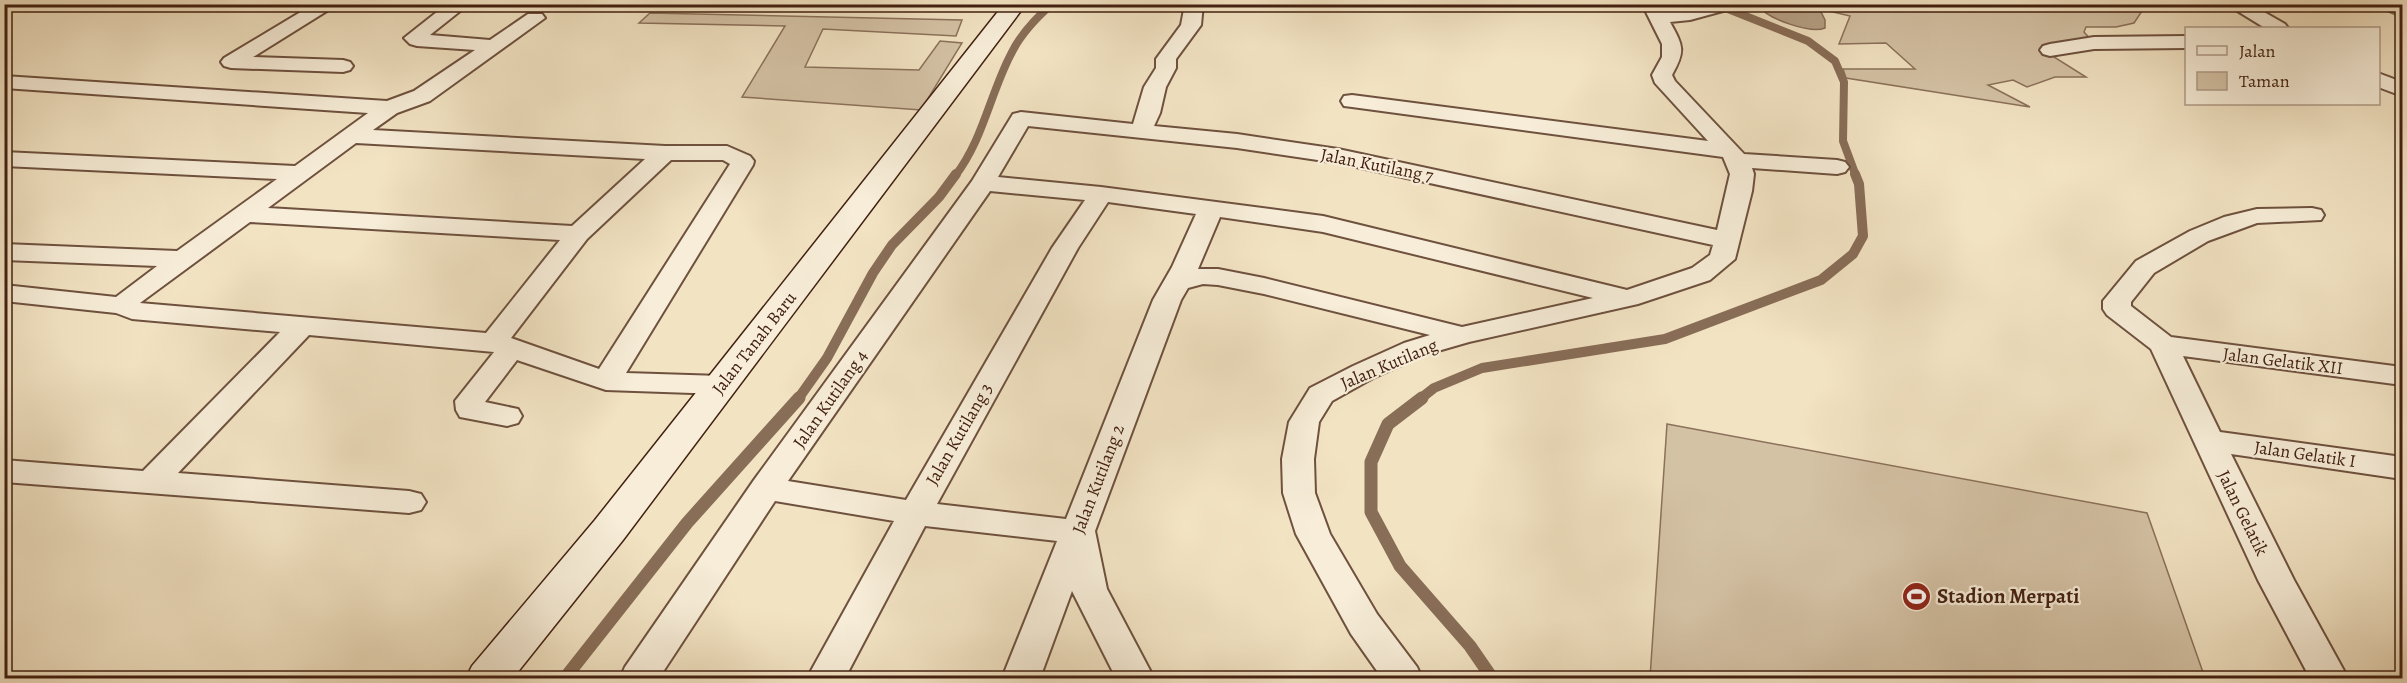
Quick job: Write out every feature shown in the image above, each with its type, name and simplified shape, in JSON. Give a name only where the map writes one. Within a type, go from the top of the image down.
[{"type":"main road","name":"Jalan Tanah Baru","points":[[488,678],[609,530],[1016,4]]},
{"type":"street","points":[[329,4],[291,24],[231,62],[343,66]]},
{"type":"street","points":[[460,4],[414,38],[494,46]]},
{"type":"street","points":[[1140,132],[1149,113],[1155,87],[1166,68],[1166,58],[1191,25],[1194,4]]},
{"type":"street","points":[[2235,4],[2276,27]]},
{"type":"street","points":[[1721,6],[1654,11],[1672,45],[1672,57],[1662,75],[1665,83],[1733,155]]},
{"type":"street","points":[[123,306],[131,297],[297,173],[389,108],[422,96],[535,18]]},
{"type":"street","points":[[2050,50],[2094,43],[2185,42]]},
{"type":"street","points":[[2380,80],[2403,90]]},
{"type":"street","points":[[4,82],[389,108]]},
{"type":"street","points":[[1352,101],[1733,155],[1837,167]]},
{"type":"street","name":"Jalan Kutilang 7","points":[[1021,119],[1237,141],[1338,156],[1727,240]]},
{"type":"street","name":"Jalan Kutilang 4","points":[[639,678],[766,488],[983,183],[1021,119]]},
{"type":"street","points":[[352,135],[665,153],[727,153],[742,161],[606,381]]},
{"type":"street","points":[[507,416],[471,410],[470,401],[502,345],[578,234],[665,153]]},
{"type":"street","name":"Jalan Kutilang","points":[[1403,678],[1364,624],[1312,534],[1299,493],[1298,459],[1304,422],[1322,395],[1363,372],[1414,349],[1462,335],[1628,298],[1701,274],[1722,259],[1742,174],[1733,155]]},
{"type":"street","points":[[4,159],[297,173]]},
{"type":"street","points":[[983,183],[1101,194],[1323,224],[1628,298]]},
{"type":"street","name":"Jalan Kutilang 3","points":[[826,678],[915,513],[1065,248],[1101,194]]},
{"type":"street","name":"Jalan Kutilang 2","points":[[1021,678],[1167,300],[1180,282],[1184,266],[1212,208]]},
{"type":"street","points":[[244,214],[578,234]]},
{"type":"street","points":[[2163,345],[2117,309],[2117,301],[2145,267],[2199,236],[2234,222],[2257,216],[2312,215]]},
{"type":"street","points":[[4,252],[183,259]]},
{"type":"street","points":[[1180,282],[1202,276],[1218,277],[1264,286],[1462,335]]},
{"type":"street","points":[[4,293],[123,306],[132,311],[304,324],[502,345],[606,381],[721,384]]},
{"type":"street","points":[[151,482],[304,324]]},
{"type":"street","name":"Jalan Gelatik XII","points":[[2163,345],[2403,376]]},
{"type":"street","name":"Jalan Gelatik","points":[[2163,345],[2276,580],[2329,678]]},
{"type":"street","name":"Jalan Gelatik I","points":[[2207,440],[2403,468]]},
{"type":"street","points":[[4,471],[409,502]]},
{"type":"street","points":[[766,488],[915,513],[1078,532],[1089,589],[1135,678]]},
{"type":"green space","points":[[1821,4],[2146,5],[2134,23],[2116,27],[2086,27],[2084,32],[2094,43],[2050,50],[2054,57],[2086,77],[2055,77],[2027,87],[2013,80],[1988,85],[2030,107],[1846,78],[1843,69],[1915,69],[1886,43],[1839,44],[1850,16],[1820,9]]},
{"type":"green space","points":[[650,13],[962,20],[956,36],[823,29],[805,67],[919,70],[940,41],[962,43],[921,110],[742,97],[785,26],[639,23]]},
{"type":"green space","name":"Stadion Merpati","points":[[1667,424],[2147,513],[2205,678],[1650,678]]},
{"type":"shaded area","points":[[1759,6],[1821,12],[1825,20],[1825,28],[1810,29],[1790,24],[1771,16]]},
{"type":"waterway","points":[[955,176],[973,147],[1015,47],[1029,27],[1052,4]]},
{"type":"waterway","points":[[1722,4],[1728,9],[1808,41],[1835,61],[1844,82],[1843,141],[1856,176]]},
{"type":"waterway","points":[[2378,4],[2402,14]]},
{"type":"waterway","points":[[798,399],[827,358],[873,273],[892,245],[939,197],[956,174]]},
{"type":"waterway","points":[[1420,399],[1434,388],[1482,368],[1665,339],[1821,280],[1853,254],[1863,236],[1859,184],[1855,174]]},
{"type":"waterway","points":[[565,678],[687,523],[799,398]]},
{"type":"waterway","points":[[1422,398],[1388,424],[1371,462],[1371,512],[1400,566],[1470,646],[1492,678]]},
{"type":"place","name":"Stadion Merpati","points":[[1916,596]]}]
